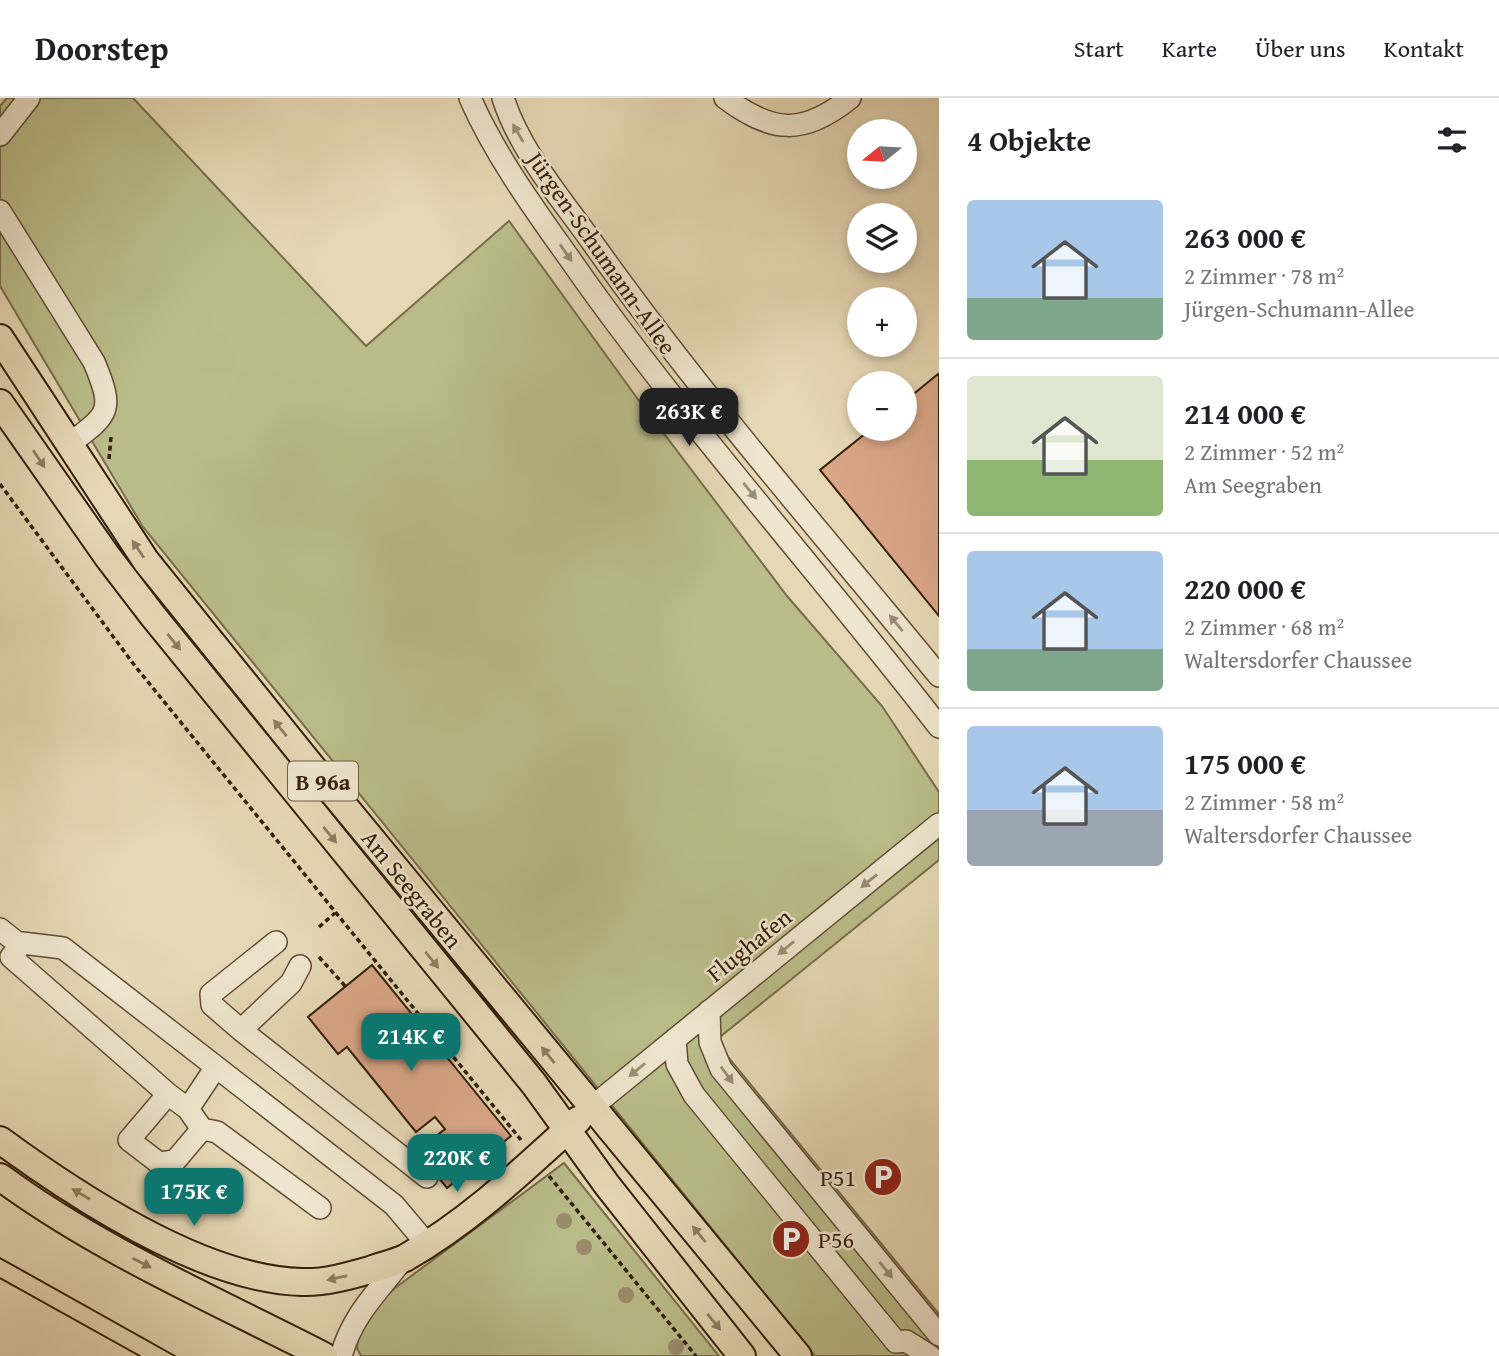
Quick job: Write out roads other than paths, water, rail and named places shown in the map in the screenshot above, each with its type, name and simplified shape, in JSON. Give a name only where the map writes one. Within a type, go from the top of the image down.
[{"type":"main road","name":"Am Seegraben","points":[[0,338],[68,445],[154,571],[797,1356]]},
{"type":"main road","name":"Am Seegraben","points":[[0,403],[92,536],[153,616],[534,1084],[638,1226],[742,1356]]},
{"type":"main road","points":[[0,1140],[139,1228],[217,1266],[253,1276],[306,1283],[364,1272],[403,1259],[485,1202],[526,1155],[567,1130],[592,1107]]},
{"type":"main road","points":[[0,1177],[61,1218],[124,1254],[324,1356]]},
{"type":"street","points":[[0,135],[29,98]]},
{"type":"street","name":"Jürgen-Schumann-Allee","points":[[470,98],[483,127],[527,197],[622,331],[939,727]]},
{"type":"street","name":"Jürgen-Schumann-Allee","points":[[503,98],[510,118],[532,157],[630,295],[939,676]]},
{"type":"street","points":[[725,98],[768,124],[783,127],[816,120],[850,98]]},
{"type":"street","points":[[0,211],[94,362],[104,386],[104,415],[68,445]]},
{"type":"street","name":"Flughafen","points":[[592,1107],[939,824]]},
{"type":"street","points":[[0,929],[20,945],[63,948],[394,1205],[426,1243]]},
{"type":"street","points":[[276,942],[211,994],[212,1005],[427,1177]]},
{"type":"street","points":[[20,945],[11,957],[188,1109],[202,1129],[217,1132],[320,1208]]},
{"type":"street","points":[[241,1030],[309,961]]},
{"type":"street","points":[[709,1011],[710,1042],[721,1069],[939,1335]]},
{"type":"street","points":[[675,1039],[677,1064],[694,1095],[895,1342],[906,1341],[930,1356]]},
{"type":"street","points":[[188,1109],[216,1067]]},
{"type":"street","points":[[168,1094],[130,1140],[159,1164],[175,1161],[202,1129]]},
{"type":"street","points":[[341,1356],[347,1333],[360,1309],[403,1259]]},
{"type":"tram line","points":[[0,1258],[175,1356]]},
{"type":"tram line","points":[[0,1278],[140,1356]]},
{"type":"place","name":"P51","points":[[883,1177]]},
{"type":"place","name":"P56","points":[[791,1239]]}]
